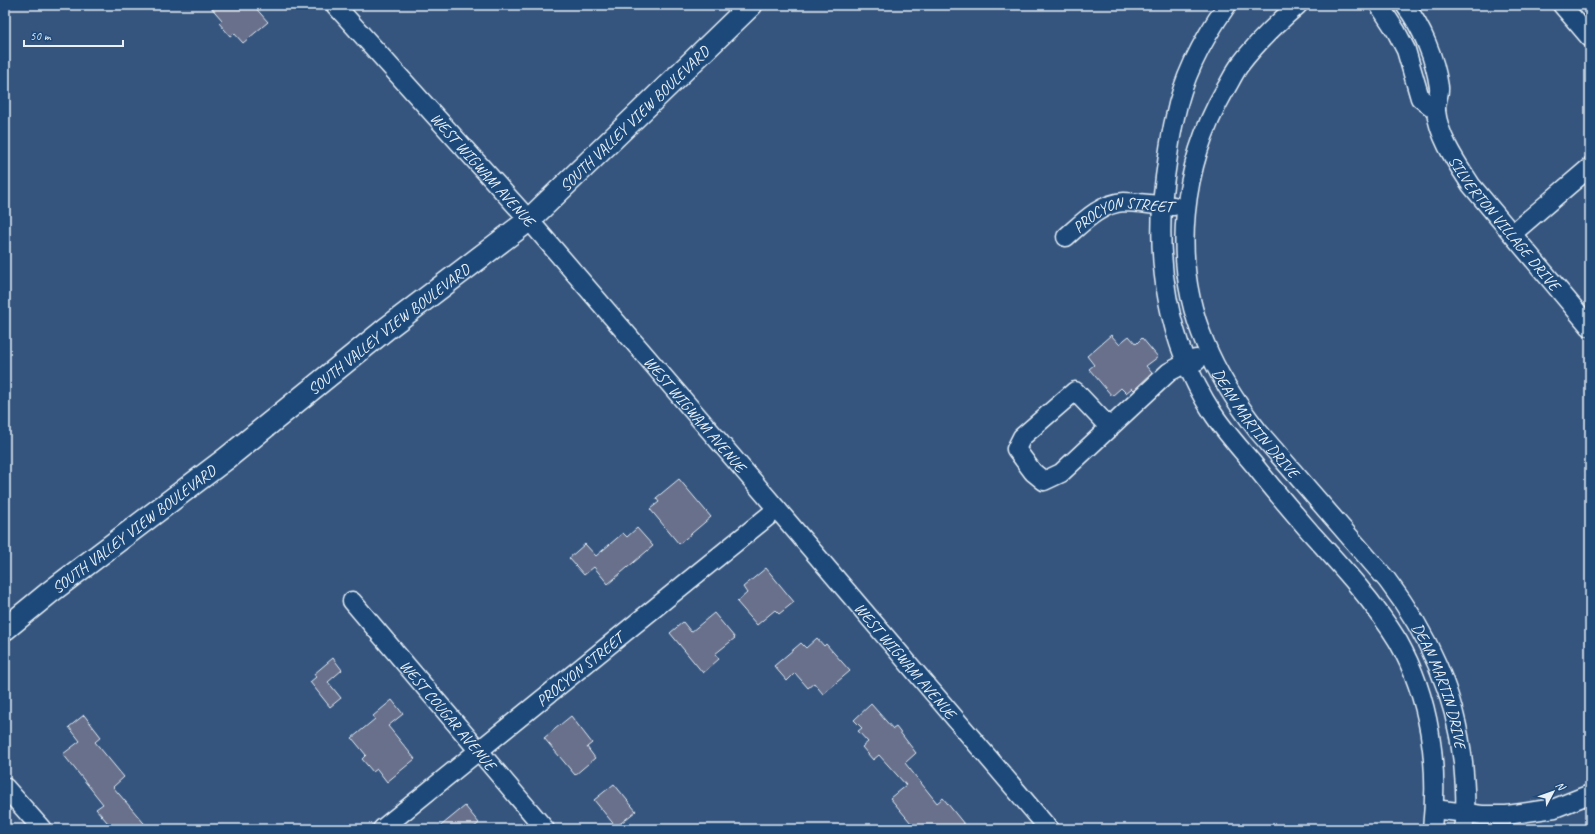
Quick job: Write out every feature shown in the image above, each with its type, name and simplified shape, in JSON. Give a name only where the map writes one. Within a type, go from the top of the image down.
[{"type":"main road","name":"SOUTH VALLEY VIEW BOULEVARD","points":[[5,629],[49,593],[227,458],[386,329],[529,220],[751,5]]},
{"type":"street","name":"WEST WIGWAM AVENUE","points":[[335,5],[529,220],[1049,829]]},
{"type":"street","name":"DEAN MARTIN DRIVE","points":[[1227,5],[1212,26],[1194,60],[1175,116],[1162,206],[1162,270],[1167,302],[1175,333],[1186,363],[1212,413],[1287,506],[1350,576],[1378,612],[1398,642],[1421,694],[1428,719],[1433,756],[1434,810],[1432,829]]},
{"type":"street","points":[[1257,44],[1280,5]]},
{"type":"street","name":"DEAN MARTIN DRIVE","points":[[1298,5],[1276,24],[1238,67],[1214,110],[1204,134],[1191,175],[1186,206],[1185,232],[1188,283],[1204,342],[1229,391],[1258,431],[1387,580],[1404,602],[1427,641],[1447,688],[1461,743],[1465,778],[1464,821]]},
{"type":"street","points":[[1379,5],[1396,31],[1406,50],[1420,98],[1436,110]]},
{"type":"street","name":"SILVERTON VILLAGE DRIVE","points":[[1405,5],[1416,20],[1435,70],[1439,88],[1436,110],[1442,135],[1455,160],[1471,185],[1590,327]]},
{"type":"street","points":[[1562,5],[1590,38]]},
{"type":"street","points":[[1512,234],[1590,167]]},
{"type":"street","name":"PROCYON STREET","points":[[1066,237],[1089,217],[1106,206],[1122,202],[1162,206],[1186,206]]},
{"type":"street","points":[[1110,428],[1075,391],[1022,437],[1016,449],[1033,472],[1044,481],[1061,473],[1110,428],[1169,372],[1196,359],[1200,363],[1222,403],[1228,410],[1258,431]]},
{"type":"street","points":[[1264,478],[1284,462]]},
{"type":"street","name":"PROCYON STREET","points":[[382,829],[777,509]]},
{"type":"street","name":"WEST COUGAR AVENUE","points":[[352,601],[545,829]]},
{"type":"street","points":[[5,787],[42,829]]},
{"type":"street","points":[[1434,810],[1464,821],[1482,815],[1534,812],[1588,800]]},
{"type":"building","points":[[209,5],[253,5],[268,22],[243,43],[234,33],[230,36],[219,23],[222,20]]},
{"type":"building","points":[[1111,335],[1119,344],[1129,336],[1136,344],[1142,338],[1158,357],[1146,366],[1152,373],[1134,390],[1132,388],[1126,393],[1121,388],[1112,396],[1089,369],[1094,365],[1087,356]]},
{"type":"building","points":[[679,479],[711,517],[679,544],[650,509],[659,502],[656,498]]},
{"type":"building","points":[[637,528],[653,546],[608,584],[594,567],[584,575],[569,558],[585,544],[596,556],[623,533],[627,537]]},
{"type":"building","points":[[766,568],[794,602],[779,614],[775,610],[757,625],[737,602],[747,593],[743,587]]},
{"type":"building","points":[[714,613],[735,638],[715,654],[719,659],[703,673],[670,633],[683,622],[691,632]]},
{"type":"building","points":[[817,638],[824,646],[826,644],[850,671],[823,694],[814,683],[808,688],[795,673],[787,681],[774,666],[801,643],[806,648]]},
{"type":"building","points":[[333,658],[342,670],[328,682],[341,698],[330,707],[310,682],[316,677],[314,674]]},
{"type":"building","points":[[392,700],[403,714],[388,726],[415,759],[387,782],[377,769],[373,772],[362,759],[366,755],[352,738],[375,719],[373,716]]},
{"type":"building","points":[[871,704],[893,729],[896,727],[916,753],[905,763],[937,803],[943,798],[964,824],[959,829],[916,829],[890,798],[906,785],[879,755],[873,760],[862,747],[868,742],[858,731],[862,728],[854,720]]},
{"type":"building","points":[[84,715],[101,737],[95,742],[124,777],[113,787],[149,829],[113,829],[96,809],[103,804],[63,754],[80,741],[69,727]]},
{"type":"building","points":[[571,716],[592,743],[587,747],[595,758],[575,775],[544,738]]},
{"type":"building","points":[[614,784],[636,811],[616,827],[594,800]]},
{"type":"building","points":[[465,806],[479,823],[472,829],[437,829]]}]
